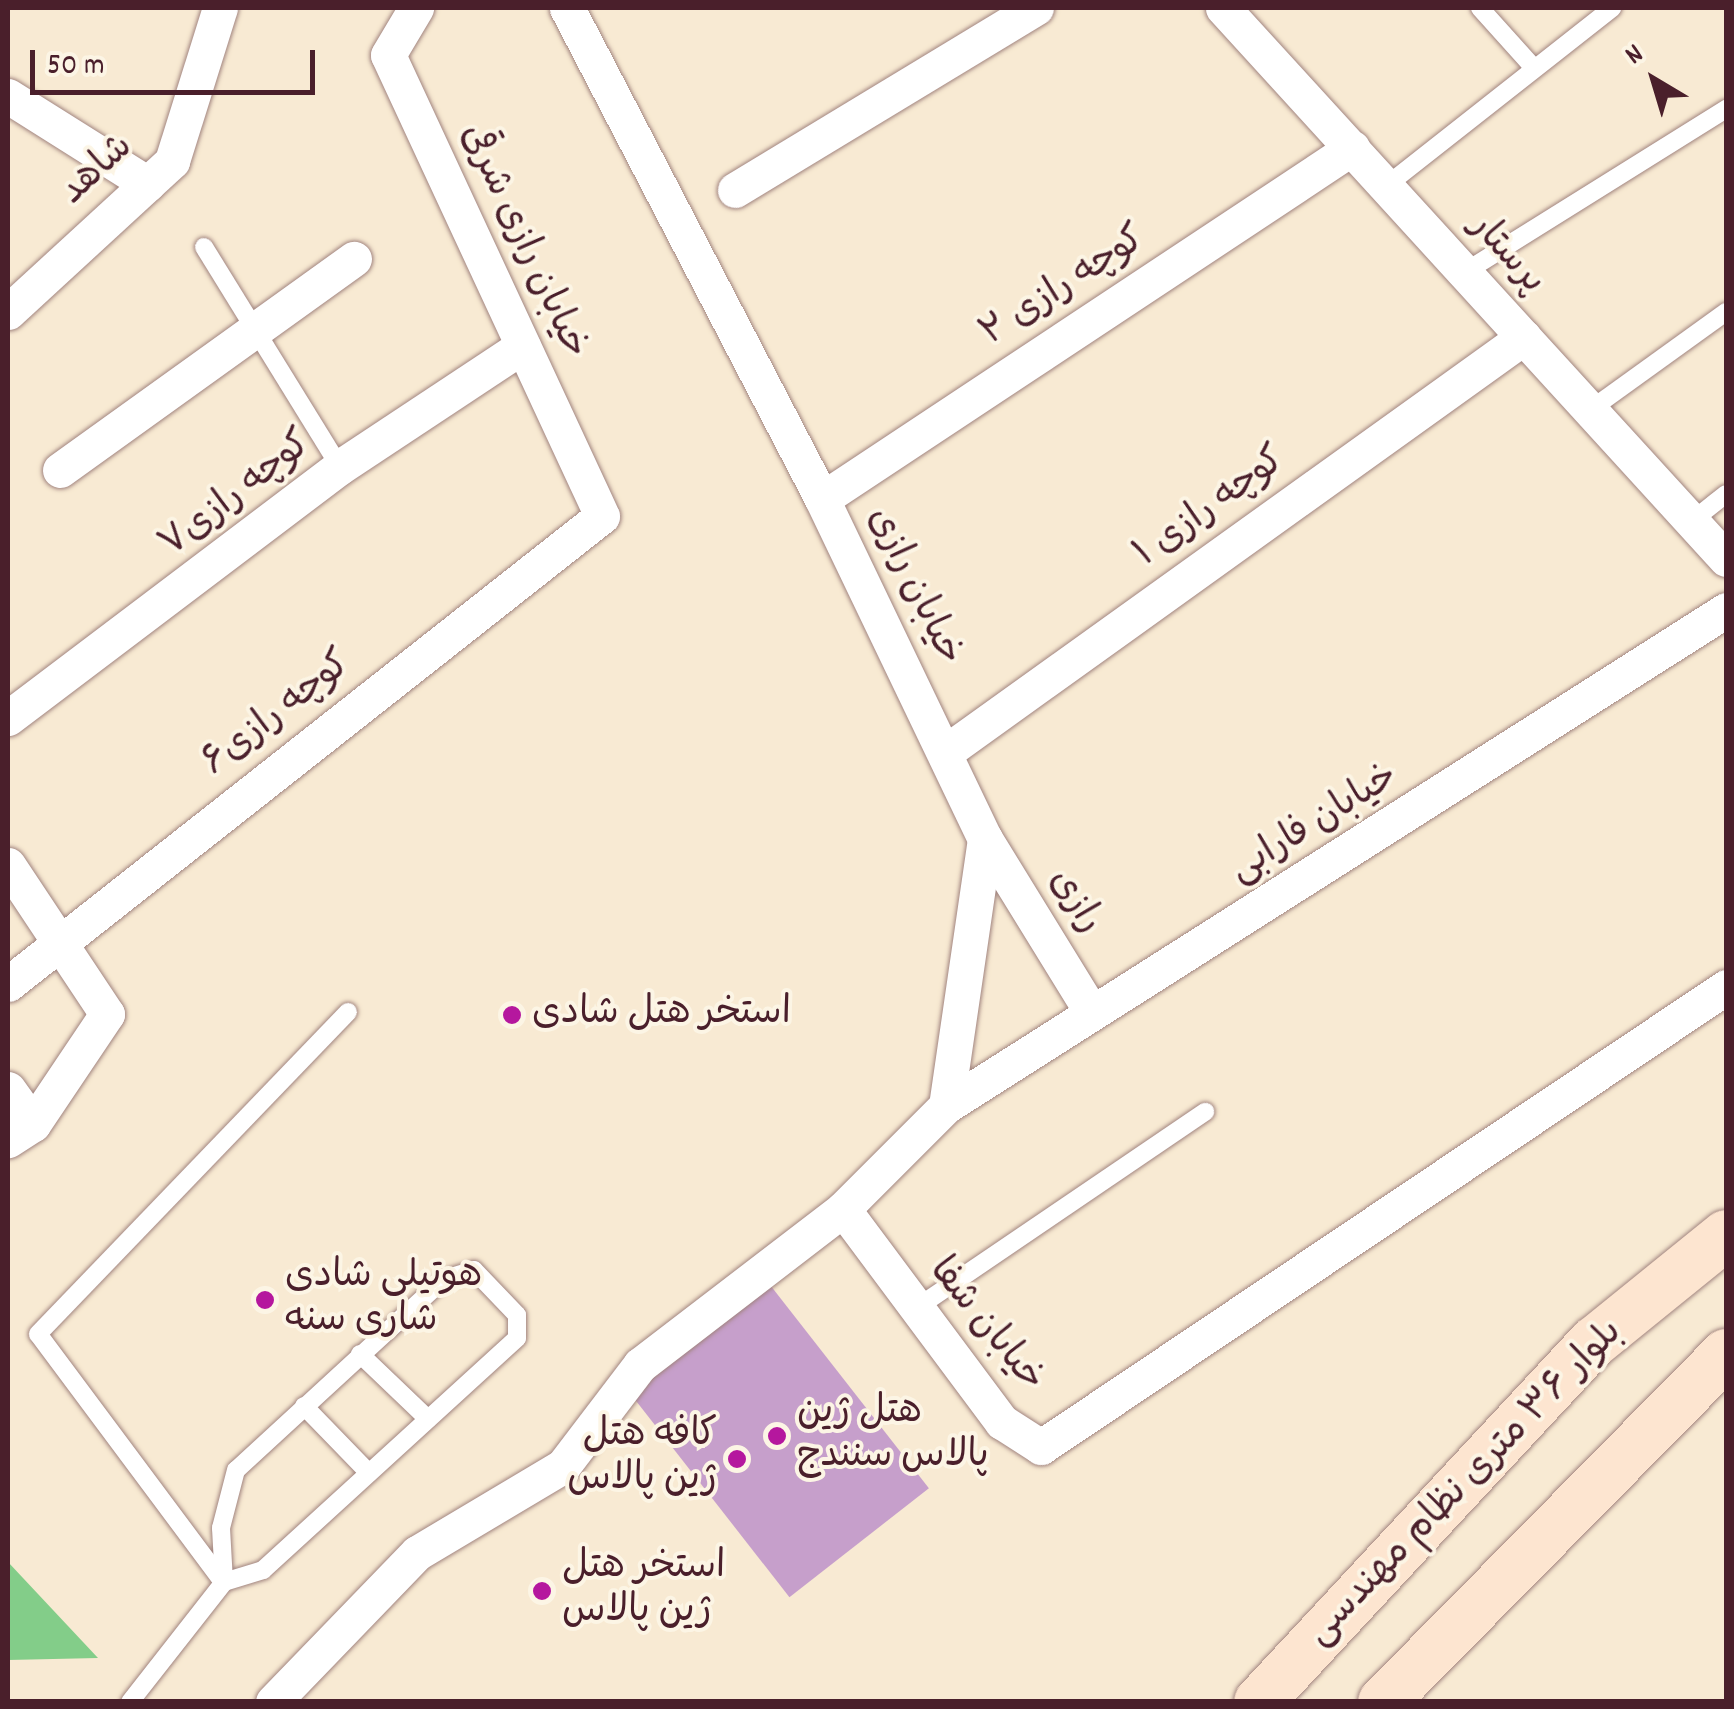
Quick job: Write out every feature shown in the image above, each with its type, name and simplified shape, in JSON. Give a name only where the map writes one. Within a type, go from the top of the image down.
[{"type":"main road","name":"بلوار ۳۶ متری نظام مهندسی","points":[[1260,1702],[1594,1342],[1726,1236]]},
{"type":"main road","points":[[1383,1702],[1726,1354]]},
{"type":"street","name":"شاهد","points":[[8,312],[172,161],[220,8]]},
{"type":"street","name":"خیابان رازی شرقی","points":[[416,8],[388,55],[602,516]]},
{"type":"street","name":"خیابان رازی","points":[[567,8],[822,499],[947,751],[985,839]]},
{"type":"street","points":[[735,190],[1036,8]]},
{"type":"street","name":"پرستار","points":[[1223,8],[1726,559]]},
{"type":"street","points":[[8,96],[148,184]]},
{"type":"street","name":"کوچه رازی ۲","points":[[822,499],[1352,148]]},
{"type":"street","points":[[60,470],[252,325],[354,259]]},
{"type":"street","name":"کوچه رازی ۱","points":[[947,751],[1524,337]]},
{"type":"street","name":"کوچه رازی۷","points":[[8,718],[340,467],[523,346]]},
{"type":"street","name":"کوچه رازی۶","points":[[8,984],[602,516]]},
{"type":"street","name":"خیابان فارابی","points":[[946,1106],[1090,1010],[1298,889],[1726,610]]},
{"type":"street","points":[[273,1702],[300,1685],[417,1554],[564,1466],[640,1364],[843,1209],[946,1106],[985,839]]},
{"type":"street","name":"رازی","points":[[985,839],[1090,1010]]},
{"type":"street","points":[[8,865],[107,1014],[20,1132]]},
{"type":"street","name":"خیابان شفا","points":[[843,1209],[1002,1422],[1042,1447],[1726,987]]},
{"type":"street","points":[[8,1090],[20,1132]]},
{"type":"lane","points":[[1480,8],[1534,68]]},
{"type":"lane","points":[[1386,186],[1612,8]]},
{"type":"lane","points":[[1464,272],[1726,109]]},
{"type":"lane","points":[[204,247],[340,467]]},
{"type":"lane","points":[[1590,410],[1726,312]]},
{"type":"lane","points":[[1692,521],[1726,494]]},
{"type":"lane","points":[[224,1582],[38,1334],[348,1012]]},
{"type":"lane","points":[[914,1309],[1205,1112]]},
{"type":"lane","points":[[130,1702],[224,1582],[262,1570],[369,1474],[521,1326],[474,1270],[444,1279],[236,1470],[221,1528],[224,1582]]},
{"type":"lane","points":[[360,1354],[428,1418]]},
{"type":"lane","points":[[304,1406],[369,1474]]},
{"type":"green space","points":[[8,1562],[98,1658],[8,1660]]},
{"type":"building","name":"هتل ژین پالاس سنندج","points":[[767,1281],[929,1488],[789,1597],[628,1390]]},
{"type":"place","name":"استخر هتل شادی","points":[[512,1015]]},
{"type":"place","name":"هوتیلی شادی شاری سنه","points":[[265,1300]]},
{"type":"place","name":"هتل ژین پالاس سنندج","points":[[777,1436]]},
{"type":"place","name":"کافه هتل ژین پالاس","points":[[737,1459]]},
{"type":"place","name":"استخر هتل ژین پالاس","points":[[542,1591]]}]
